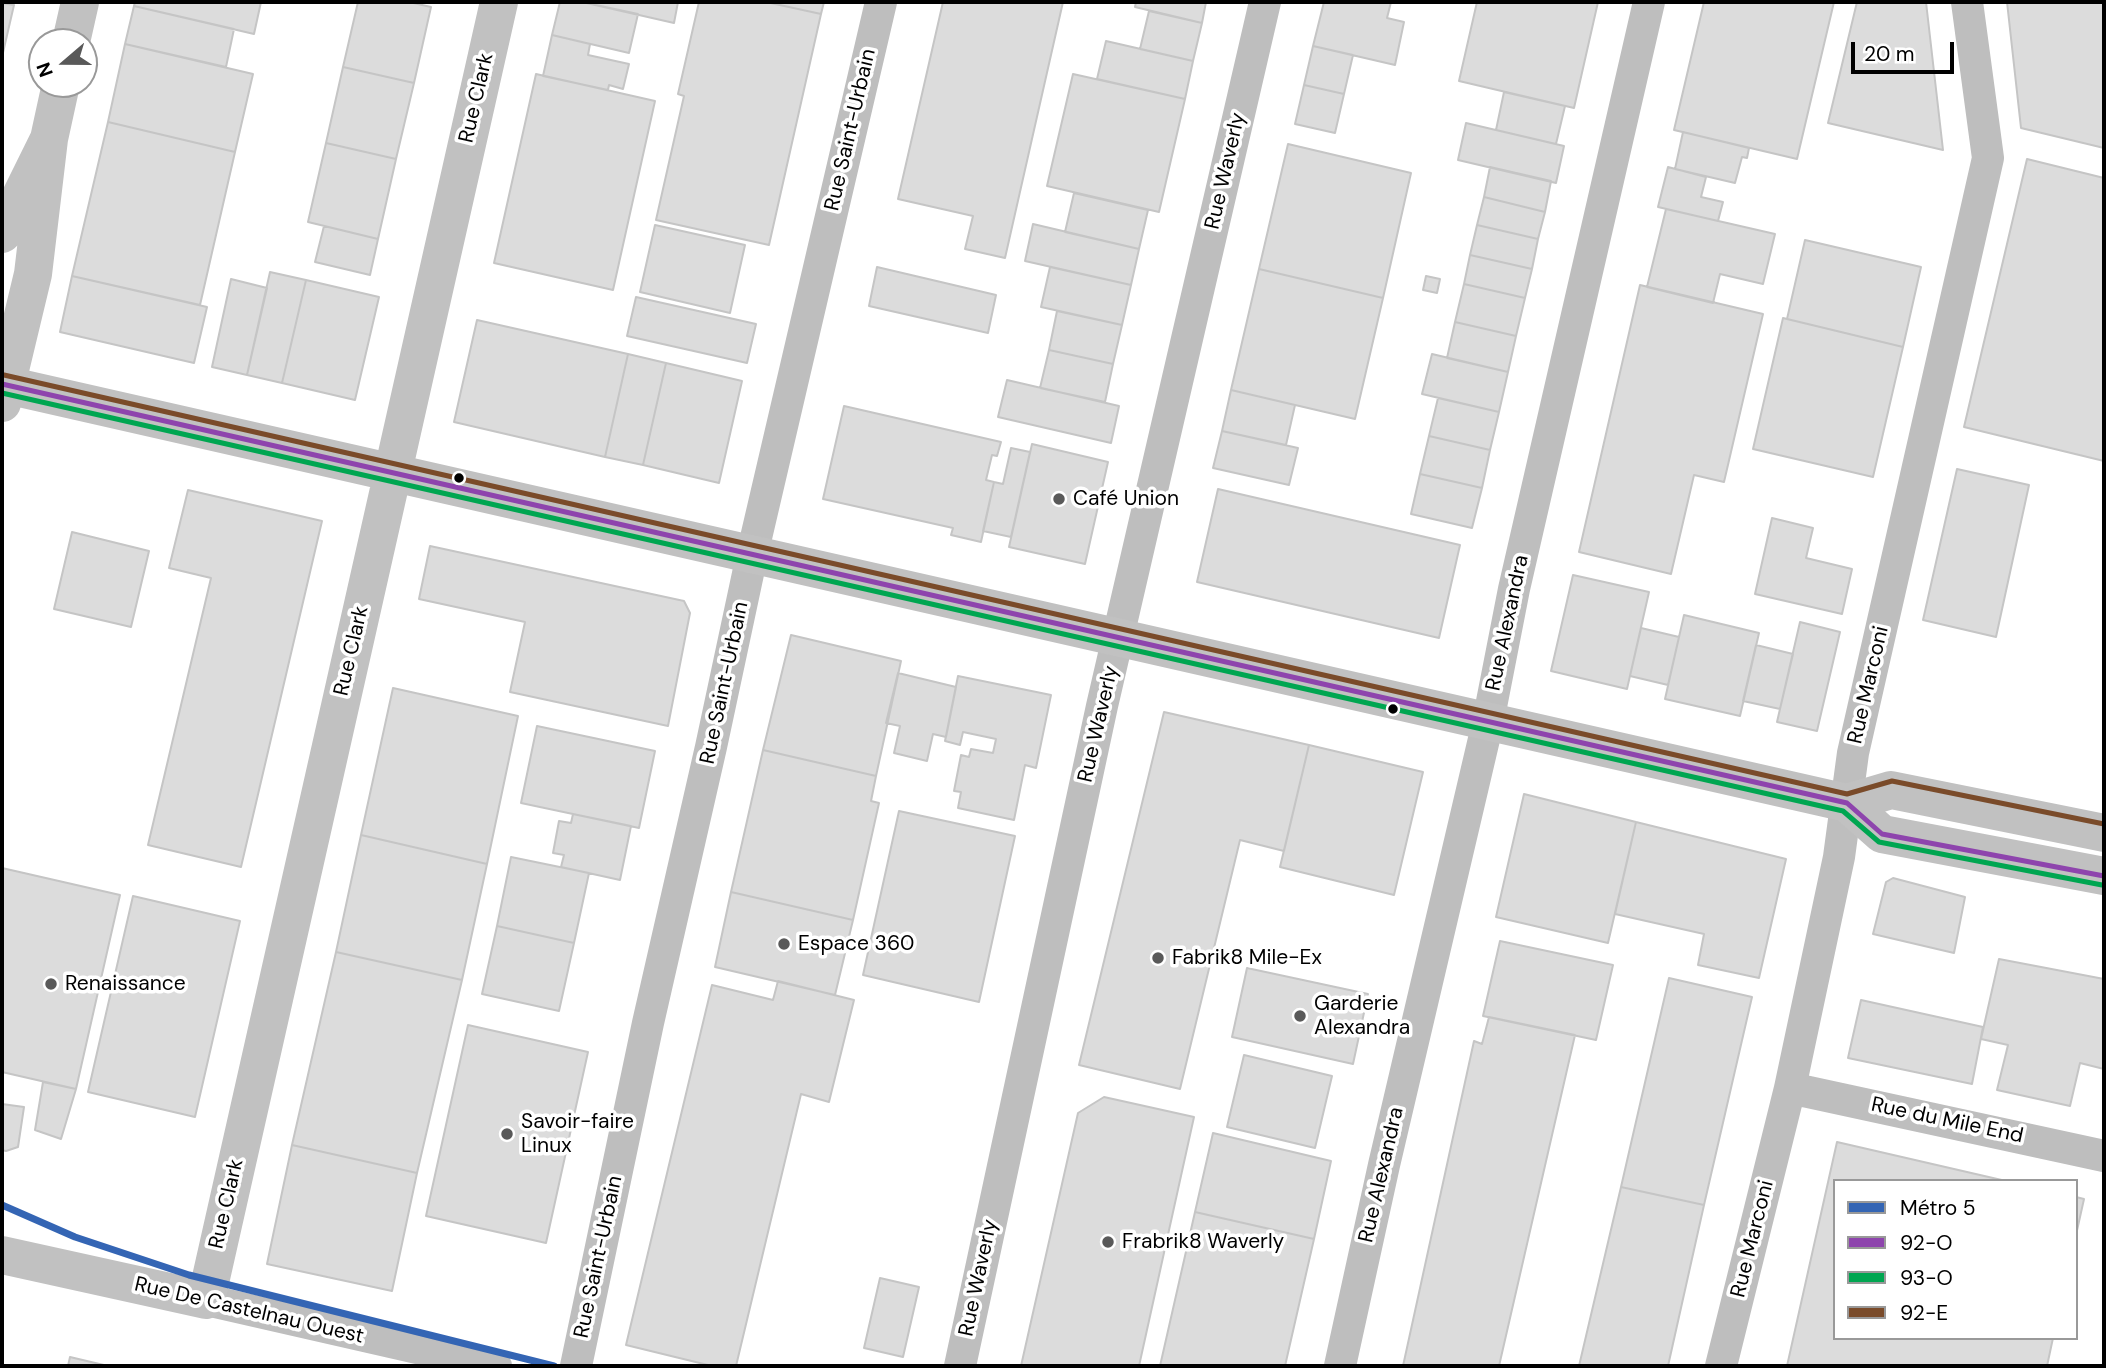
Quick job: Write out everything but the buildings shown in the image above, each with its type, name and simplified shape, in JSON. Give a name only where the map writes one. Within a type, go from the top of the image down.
[{"type":"main road","points":[[74,28],[80,2]]},
{"type":"main road","name":"Rue Clark","points":[[206,1300],[499,2]]},
{"type":"main road","points":[[58,98],[49,139],[33,274],[3,391],[391,473],[1847,803],[1882,834],[2104,876]]},
{"type":"main road","points":[[2,234],[49,139]]},
{"type":"main road","points":[[1847,803],[1891,790],[2104,833]]},
{"type":"main road","name":"Rue De Castelnau Ouest","points":[[2,1255],[206,1300]]},
{"type":"street","name":"Rue Saint-Urbain","points":[[576,1366],[648,1023],[752,555],[881,2]]},
{"type":"street","name":"Rue Waverly","points":[[960,1366],[1119,638],[1265,2]]},
{"type":"street","name":"Rue Alexandra","points":[[1340,1366],[1387,1152],[1488,722],[1516,579],[1649,2]]},
{"type":"street","name":"Rue Marconi","points":[[1721,1366],[1790,1088],[1839,857],[1853,753],[1988,158],[1967,2]]},
{"type":"street","name":"Rue du Mile End","points":[[1790,1088],[2104,1156]]},
{"type":"street","name":"Rue De Castelnau Ouest","points":[[206,1300],[496,1366]]},
{"type":"metro line","name":"5","points":[[2,1205],[75,1237],[189,1275],[554,1366]]},
{"type":"transit line","name":"92-E","points":[[4,375],[1847,794],[1892,781],[2104,824]]},
{"type":"transit line","name":"92-O","points":[[2,384],[1847,803],[1882,834],[2104,876]]},
{"type":"transit line","name":"93-O","points":[[2,393],[1843,811],[1879,842],[2102,885]]},
{"type":"place","name":"Café Union","points":[[1059,499]]},
{"type":"place","name":"Espace 360","points":[[784,944]]},
{"type":"place","name":"Fabrik8 Mile-Ex","points":[[1158,958]]},
{"type":"place","name":"Renaissance","points":[[51,984]]},
{"type":"place","name":"Garderie Alexandra","points":[[1300,1016]]},
{"type":"place","name":"Savoir-faire Linux","points":[[507,1134]]},
{"type":"place","name":"Frabrik8 Waverly","points":[[1108,1242]]}]
